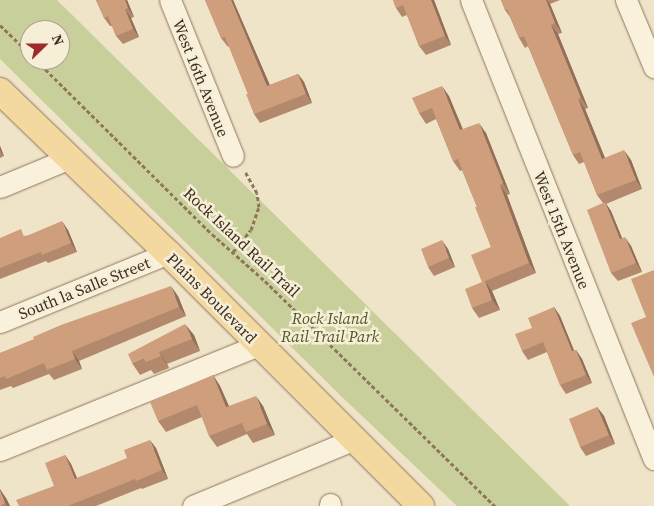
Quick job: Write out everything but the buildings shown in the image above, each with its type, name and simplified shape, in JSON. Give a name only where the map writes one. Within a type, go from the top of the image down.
[{"type":"main road","name":"Plains Boulevard","points":[[0,92],[168,253],[421,506]]},
{"type":"street","name":"West 16th Avenue","points":[[170,0],[233,156]]},
{"type":"street","name":"West 15th Avenue","points":[[471,0],[654,459]]},
{"type":"street","points":[[626,0],[654,67]]},
{"type":"street","points":[[0,187],[70,158]]},
{"type":"street","name":"South la Salle Street","points":[[0,322],[168,253]]},
{"type":"street","points":[[0,450],[259,345]]},
{"type":"street","points":[[193,506],[355,439]]},
{"type":"path","points":[[0,25],[20,44]]},
{"type":"path","name":"Rock Island Rail Trail","points":[[46,70],[212,234],[234,252],[495,506]]},
{"type":"path","points":[[233,156],[250,177],[259,207],[250,230],[234,252]]},
{"type":"green space","name":"Rock Island Rail Trail Park","points":[[0,0],[57,0],[570,506],[457,506],[342,397],[0,59]]}]
